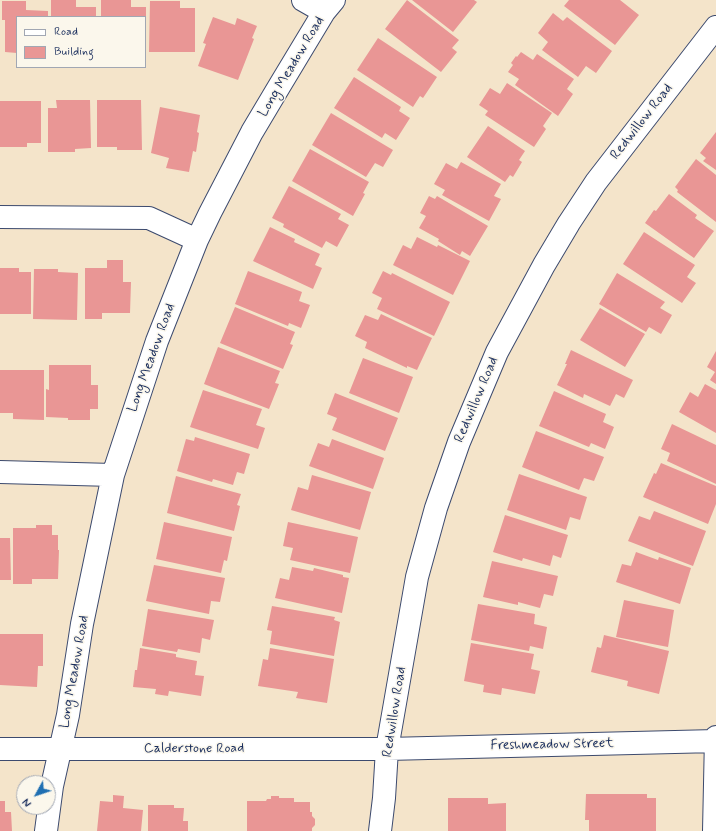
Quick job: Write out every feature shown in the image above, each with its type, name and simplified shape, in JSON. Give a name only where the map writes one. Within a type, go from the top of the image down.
[{"type":"street","points":[[304,0],[329,6]]},
{"type":"street","name":"Long Meadow Road","points":[[46,831],[52,786],[68,715],[84,616],[113,475],[157,342],[197,240],[252,132],[329,6]]},
{"type":"street","name":"Redwillow Road","points":[[380,831],[387,749],[417,577],[436,508],[459,442],[497,352],[569,223],[596,182],[716,27]]},
{"type":"street","points":[[0,217],[149,218],[197,240]]},
{"type":"street","points":[[0,472],[113,475]]},
{"type":"street","points":[[714,831],[716,737]]},
{"type":"street","name":"Freshmeadow Street","points":[[387,749],[716,741]]},
{"type":"street","name":"Calderstone Road","points":[[0,749],[387,749]]},
{"type":"building","points":[[51,0],[76,0],[76,7],[96,7],[96,16],[51,16]]},
{"type":"building","points":[[101,0],[131,0],[131,7],[146,7],[146,16],[101,16]]},
{"type":"building","points":[[407,0],[459,40],[452,48],[457,52],[441,72],[385,29]]},
{"type":"building","points":[[412,0],[474,0],[477,2],[453,32]]},
{"type":"building","points":[[569,0],[620,0],[639,15],[615,45],[564,6]]},
{"type":"building","points":[[2,1],[26,1],[26,10],[48,11],[48,16],[16,16],[16,53],[5,52],[5,20],[2,20]]},
{"type":"building","points":[[150,1],[180,1],[180,8],[195,8],[195,52],[149,52]]},
{"type":"building","points":[[553,13],[563,21],[567,17],[612,51],[596,73],[586,66],[578,77],[542,50],[548,42],[538,33]]},
{"type":"building","points":[[213,17],[235,25],[237,18],[257,26],[252,38],[254,39],[238,80],[198,66],[206,44],[203,43]]},
{"type":"building","points":[[378,38],[437,77],[423,98],[420,96],[413,107],[357,70]]},
{"type":"building","points":[[521,52],[533,60],[537,54],[574,79],[567,89],[573,94],[558,116],[515,85],[519,79],[508,72],[513,65],[511,63]]},
{"type":"building","points":[[354,77],[401,107],[399,111],[410,118],[396,140],[385,133],[382,138],[334,108]]},
{"type":"building","points":[[507,83],[552,113],[543,126],[546,129],[534,147],[485,115],[488,111],[479,105],[490,88],[500,94]]},
{"type":"building","points":[[56,100],[90,100],[91,148],[75,149],[75,152],[48,152],[48,108],[57,108]]},
{"type":"building","points":[[97,100],[141,100],[142,150],[117,150],[117,147],[97,147]]},
{"type":"building","points":[[0,101],[41,101],[41,143],[27,143],[27,147],[0,147]]},
{"type":"building","points":[[160,107],[200,115],[196,152],[193,151],[189,172],[166,168],[169,158],[151,153]]},
{"type":"building","points":[[331,113],[393,150],[383,167],[375,163],[366,177],[312,145]]},
{"type":"building","points":[[488,126],[525,151],[519,160],[522,162],[513,177],[510,175],[505,182],[467,157]]},
{"type":"building","points":[[716,132],[716,170],[703,161],[706,158],[700,153]]},
{"type":"building","points":[[310,149],[369,182],[363,193],[365,194],[353,216],[292,181]]},
{"type":"building","points":[[696,159],[716,175],[716,222],[677,192],[678,190],[675,187]]},
{"type":"building","points":[[461,162],[501,184],[494,196],[501,199],[489,221],[442,195],[445,190],[434,184],[446,163],[457,169]]},
{"type":"building","points":[[289,186],[341,214],[338,219],[349,225],[337,247],[326,241],[322,248],[283,227],[284,224],[272,218]]},
{"type":"building","points":[[669,194],[697,215],[695,218],[714,231],[694,258],[645,223],[654,210],[656,211]]},
{"type":"building","points":[[429,196],[435,199],[437,196],[488,226],[470,256],[462,251],[460,255],[438,241],[439,239],[419,228],[426,216],[420,213]]},
{"type":"building","points":[[270,227],[295,239],[294,242],[320,254],[315,265],[322,268],[313,289],[253,261]]},
{"type":"building","points":[[644,232],[695,265],[687,277],[696,283],[682,303],[623,264]]},
{"type":"building","points":[[417,237],[437,247],[438,245],[470,261],[453,295],[393,265],[403,245],[411,249]]},
{"type":"building","points":[[107,260],[123,260],[123,282],[131,282],[130,313],[102,313],[102,319],[85,319],[85,268],[107,268]]},
{"type":"building","points":[[0,268],[19,268],[19,272],[31,272],[31,314],[0,314]]},
{"type":"building","points":[[34,269],[58,269],[58,272],[78,273],[77,320],[33,319]]},
{"type":"building","points":[[248,271],[302,292],[299,301],[310,305],[301,328],[289,323],[288,326],[235,304]]},
{"type":"building","points":[[383,271],[391,275],[392,273],[450,302],[434,336],[377,309],[382,298],[372,293]]},
{"type":"building","points":[[617,273],[665,302],[660,308],[672,315],[661,334],[649,327],[646,332],[599,304]]},
{"type":"building","points":[[235,307],[295,332],[290,344],[293,345],[283,369],[220,343]]},
{"type":"building","points":[[600,308],[645,334],[625,367],[580,340]]},
{"type":"building","points":[[381,314],[432,338],[417,370],[407,366],[407,368],[365,348],[367,342],[355,336],[365,315],[378,320]]},
{"type":"building","points":[[218,347],[280,371],[275,383],[279,384],[269,409],[204,384]]},
{"type":"building","points":[[571,350],[633,380],[624,398],[616,394],[610,406],[584,394],[583,398],[557,385],[567,364],[565,364]]},
{"type":"building","points":[[716,351],[716,384],[710,380],[715,372],[707,367]]},
{"type":"building","points":[[363,358],[413,377],[399,413],[349,393]]},
{"type":"building","points":[[49,365],[91,365],[91,385],[98,385],[98,409],[90,409],[90,420],[68,420],[68,418],[46,417],[46,389],[49,390]]},
{"type":"building","points":[[0,370],[44,370],[44,420],[13,419],[13,413],[0,413]]},
{"type":"building","points":[[705,384],[716,390],[716,433],[679,412],[690,392],[698,397]]},
{"type":"building","points":[[203,390],[262,409],[256,425],[265,428],[258,449],[190,427]]},
{"type":"building","points":[[554,391],[606,414],[603,422],[614,427],[605,449],[591,443],[589,447],[539,426]]},
{"type":"building","points":[[335,393],[398,418],[385,451],[332,430],[337,418],[327,414]]},
{"type":"building","points":[[672,424],[716,445],[716,484],[667,461],[670,453],[661,449]]},
{"type":"building","points":[[536,431],[604,457],[594,481],[584,478],[579,490],[522,467]]},
{"type":"building","points":[[195,437],[250,454],[244,474],[237,472],[233,485],[213,479],[212,482],[177,471],[186,439],[194,441]]},
{"type":"building","points":[[332,439],[384,458],[373,489],[309,466],[318,443],[329,447]]},
{"type":"building","points":[[661,463],[716,486],[716,504],[708,524],[643,497],[654,473],[656,474]]},
{"type":"building","points":[[519,474],[587,497],[580,520],[570,517],[566,530],[507,510]]},
{"type":"building","points":[[312,475],[371,492],[360,530],[291,510],[298,487],[308,490]]},
{"type":"building","points":[[176,476],[241,494],[237,505],[240,506],[234,531],[167,513]]},
{"type":"building","points":[[654,511],[706,531],[693,566],[628,541],[639,516],[650,520]]},
{"type":"building","points":[[505,515],[568,535],[561,558],[553,555],[550,566],[523,558],[522,561],[493,552]]},
{"type":"building","points":[[164,522],[232,537],[227,561],[224,560],[221,573],[156,559]]},
{"type":"building","points":[[288,522],[358,537],[350,573],[290,560],[293,548],[283,546]]},
{"type":"building","points":[[36,525],[52,525],[52,535],[58,535],[58,579],[32,579],[32,584],[13,584],[13,528],[36,528]]},
{"type":"building","points":[[0,538],[10,538],[11,580],[0,580]]},
{"type":"building","points":[[636,552],[658,560],[659,557],[691,568],[680,604],[616,582],[622,564],[631,566]]},
{"type":"building","points":[[492,561],[558,576],[553,596],[544,594],[540,608],[518,602],[518,605],[483,597]]},
{"type":"building","points":[[154,565],[225,578],[220,602],[211,601],[209,614],[146,601]]},
{"type":"building","points":[[292,567],[313,571],[314,568],[343,575],[343,577],[349,578],[342,613],[275,598],[280,578],[289,580]]},
{"type":"building","points":[[624,600],[674,610],[668,647],[616,637]]},
{"type":"building","points":[[478,604],[535,614],[534,624],[547,627],[543,649],[530,646],[529,651],[471,640]]},
{"type":"building","points":[[272,606],[335,617],[334,620],[340,622],[334,656],[270,644],[272,631],[267,630]]},
{"type":"building","points":[[148,609],[214,620],[210,640],[202,638],[200,653],[178,649],[177,652],[142,646]]},
{"type":"building","points":[[0,634],[43,634],[43,666],[38,666],[37,687],[0,685]]},
{"type":"building","points":[[604,635],[669,651],[659,694],[627,686],[628,681],[591,672],[597,647],[601,648]]},
{"type":"building","points":[[471,643],[534,654],[531,669],[540,671],[535,694],[502,688],[501,695],[483,692],[484,685],[464,681]]},
{"type":"building","points":[[140,648],[176,654],[176,657],[197,661],[195,675],[204,676],[201,696],[169,691],[168,696],[155,694],[156,689],[133,687]]},
{"type":"building","points":[[270,648],[334,659],[327,703],[296,698],[298,692],[258,686],[263,659],[268,660]]},
{"type":"building","points":[[586,794],[647,794],[647,798],[656,798],[656,831],[589,831],[589,820],[585,820]]},
{"type":"building","points":[[113,795],[124,796],[123,808],[143,810],[141,831],[97,831],[100,801],[113,802]]},
{"type":"building","points":[[271,796],[279,796],[279,798],[294,798],[294,802],[310,802],[310,812],[312,812],[312,816],[315,819],[315,825],[312,828],[312,831],[247,831],[247,801],[266,801],[267,799],[271,799]]},
{"type":"building","points":[[448,798],[488,798],[488,804],[506,803],[506,831],[448,831]]},
{"type":"building","points":[[0,801],[5,801],[5,812],[11,812],[12,831],[0,831]]},
{"type":"building","points":[[148,805],[174,805],[174,808],[184,808],[183,821],[188,821],[188,831],[148,831]]}]
